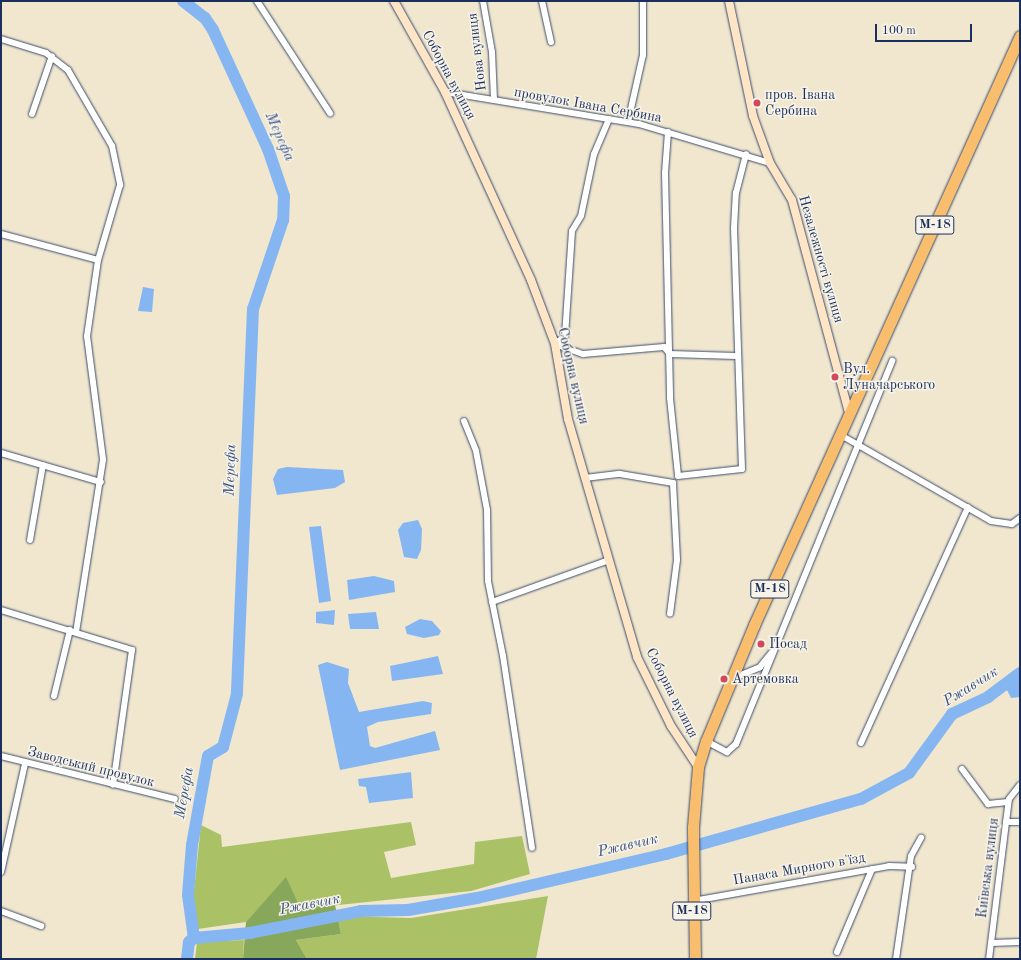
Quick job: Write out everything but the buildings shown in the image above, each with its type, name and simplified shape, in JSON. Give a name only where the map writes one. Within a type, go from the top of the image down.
[{"type":"highway","name":"М-18","points":[[695,959],[692,864],[698,767],[706,741],[731,680],[849,413],[1020,36]]},
{"type":"street","points":[[257,1],[330,113]]},
{"type":"street","name":"Соборна вулиця","points":[[394,1],[445,92],[502,209],[555,344],[568,419],[637,657],[671,726],[698,767]]},
{"type":"street","name":"Нова вулиця","points":[[483,1],[492,52],[494,100]]},
{"type":"street","points":[[542,1],[551,42]]},
{"type":"street","points":[[628,122],[643,55],[643,1]]},
{"type":"street","name":"Незалежності вулиця","points":[[729,1],[753,116],[770,163],[792,200],[849,413]]},
{"type":"street","points":[[1,39],[52,56],[68,70],[112,146],[120,185],[98,260],[87,336],[103,460],[101,482],[76,632]]},
{"type":"street","points":[[32,114],[52,56]]},
{"type":"street","name":"провулок Івана Сербина","points":[[445,92],[628,122],[746,154],[770,163]]},
{"type":"street","points":[[555,344],[565,336],[571,236],[581,216],[592,161],[608,119]]},
{"type":"street","points":[[668,132],[665,173],[670,398],[678,476],[673,483],[677,560],[670,614]]},
{"type":"street","points":[[678,476],[742,469],[736,356],[734,228],[736,193],[746,154]]},
{"type":"street","points":[[1,234],[98,260]]},
{"type":"street","points":[[555,344],[583,354],[664,347],[670,354],[736,356]]},
{"type":"street","points":[[706,741],[732,751],[856,445],[892,361]]},
{"type":"street","points":[[464,421],[476,451],[487,510],[485,546],[492,602],[532,848]]},
{"type":"street","points":[[840,434],[856,445],[1002,525],[1020,518]]},
{"type":"street","points":[[1,453],[101,482]]},
{"type":"street","points":[[30,540],[43,465]]},
{"type":"street","points":[[585,478],[620,474],[673,483]]},
{"type":"street","points":[[861,743],[968,507]]},
{"type":"street","points":[[492,602],[609,560]]},
{"type":"street","points":[[1,610],[132,650],[113,785]]},
{"type":"street","points":[[54,696],[70,630]]},
{"type":"street","points":[[731,680],[760,667],[775,647]]},
{"type":"street","name":"Заводський провулок","points":[[1,756],[25,764],[175,799]]},
{"type":"street","points":[[1,872],[25,764]]},
{"type":"street","points":[[962,768],[988,804],[1008,802]]},
{"type":"street","name":"Київська вулиця","points":[[989,959],[1008,802],[1020,785]]},
{"type":"street","points":[[1006,822],[1020,822]]},
{"type":"street","points":[[896,959],[912,867],[913,851],[921,838]]},
{"type":"street","name":"Панаса Мирного в'їзд","points":[[692,902],[872,868],[912,867]]},
{"type":"street","points":[[837,952],[872,868]]},
{"type":"street","points":[[1,911],[41,926]]},
{"type":"street","points":[[991,943],[1020,942]]},
{"type":"green space","points":[[411,822],[416,845],[384,852],[391,878],[474,864],[475,842],[522,836],[530,874],[471,891],[301,909],[286,878],[246,922],[198,929],[191,919],[201,825],[221,835],[222,847]]},
{"type":"green space","points":[[286,877],[301,909],[335,905],[341,934],[296,940],[307,959],[243,959],[246,922]]},
{"type":"green space","points":[[548,896],[536,959],[307,959],[296,940],[341,934],[337,916],[411,918]]},
{"type":"green space","points":[[244,940],[243,959],[195,959],[197,942]]},
{"type":"water","points":[[143,287],[154,289],[152,312],[138,311]]},
{"type":"water","points":[[287,467],[343,470],[345,482],[335,488],[277,495],[273,479],[278,469]]},
{"type":"water","points":[[418,520],[422,529],[421,550],[417,559],[404,557],[398,530],[403,523]]},
{"type":"water","points":[[321,526],[331,601],[319,603],[309,527]]},
{"type":"water","points":[[374,576],[394,581],[395,592],[349,600],[347,580]]},
{"type":"water","points":[[335,610],[334,625],[316,623],[316,612]]},
{"type":"water","points":[[376,612],[379,629],[350,629],[348,614]]},
{"type":"water","points":[[420,619],[432,621],[441,631],[439,635],[424,638],[407,634],[405,627]]},
{"type":"water","points":[[438,656],[443,674],[392,681],[390,666]]},
{"type":"water","points":[[327,662],[349,669],[348,683],[359,712],[423,701],[432,703],[431,714],[378,722],[367,727],[370,746],[375,748],[435,731],[440,750],[340,770],[318,665]]},
{"type":"water","points":[[1020,673],[1020,697],[1011,698],[1004,684]]},
{"type":"water","points":[[411,772],[413,798],[369,803],[366,787],[359,786],[358,779]]},
{"type":"waterway","name":"Мерефа","points":[[183,1],[205,18],[213,30],[268,149],[284,196],[283,220],[253,309],[237,694],[223,747],[208,756],[192,845],[188,895],[194,938],[189,942],[187,959]]},
{"type":"waterway","name":"Ржавчик","points":[[194,938],[250,933],[361,911],[408,910],[477,898],[666,854],[861,799],[909,773],[952,714],[988,697],[1020,673]]},
{"type":"place","name":"пров. Івана Сербина","points":[[757,103]]},
{"type":"place","name":"Вул. Луначарського","points":[[835,377]]},
{"type":"place","name":"Посад","points":[[761,644]]},
{"type":"place","name":"Артемовка","points":[[724,679]]}]
